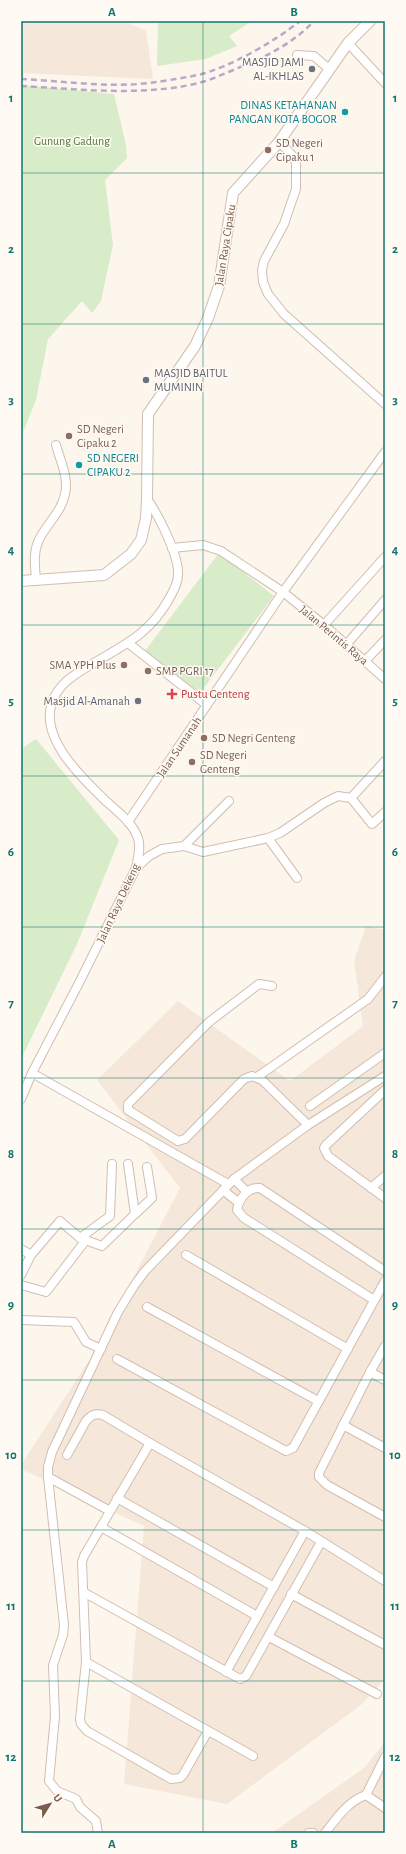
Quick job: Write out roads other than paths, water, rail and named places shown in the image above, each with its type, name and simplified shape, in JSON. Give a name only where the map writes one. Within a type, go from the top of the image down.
[{"type":"street","name":"Jalan Raya Cipaku","points":[[21,581],[94,577],[104,575],[121,564],[142,540],[146,518],[147,499],[148,414],[194,346],[208,318],[219,286],[233,193],[278,142],[348,43],[370,21]]},
{"type":"street","points":[[348,43],[385,83]]},
{"type":"street","points":[[297,55],[316,57],[329,69]]},
{"type":"street","points":[[278,142],[294,157],[296,164],[296,189],[284,224],[271,246],[263,266],[263,282],[268,294],[284,314],[385,404]]},
{"type":"street","points":[[36,579],[35,557],[38,541],[63,503],[66,493],[65,477],[56,445]]},
{"type":"street","name":"Jalan Sumanah","points":[[128,822],[283,592],[385,452]]},
{"type":"street","name":"Jalan Raya Dekeng","points":[[21,1099],[32,1073],[136,868],[140,848],[138,839],[128,822],[90,786],[68,760],[56,741],[51,730],[49,720],[51,704],[62,684],[75,674],[144,632],[163,609],[176,587],[178,570],[172,548],[157,512],[147,499]]},
{"type":"street","name":"Jalan Perintis Raya","points":[[172,548],[203,545],[216,549],[283,592],[324,625],[385,679]]},
{"type":"street","points":[[324,625],[385,557]]},
{"type":"street","points":[[346,644],[385,600]]},
{"type":"street","points":[[365,661],[385,640]]},
{"type":"street","points":[[128,643],[207,705]]},
{"type":"street","points":[[351,798],[385,761]]},
{"type":"street","points":[[136,868],[149,856],[162,849],[184,846],[203,852],[268,838],[280,833],[324,802],[338,796],[351,798],[372,824],[385,812]]},
{"type":"street","points":[[184,846],[229,801]]},
{"type":"street","points":[[268,838],[297,878]]},
{"type":"street","points":[[257,1077],[368,999],[385,976]]},
{"type":"street","points":[[272,986],[259,984],[209,1022],[128,1104],[128,1110],[178,1141],[182,1141],[244,1080],[252,1076],[262,1080],[308,1125]]},
{"type":"street","points":[[310,1106],[385,1053]]},
{"type":"street","points":[[32,1073],[228,1184],[247,1192]]},
{"type":"street","points":[[98,1833],[96,1821],[80,1807],[76,1799],[71,1795],[57,1791],[50,1781],[55,1716],[53,1665],[63,1635],[64,1624],[48,1477],[48,1467],[52,1452],[118,1312],[134,1286],[158,1256],[228,1184],[308,1125],[385,1076]]},
{"type":"street","points":[[385,1090],[324,1148],[328,1156],[385,1198]]},
{"type":"street","points":[[21,1285],[46,1292],[83,1239],[110,1216],[112,1164]]},
{"type":"street","points":[[128,1164],[135,1214]]},
{"type":"street","points":[[21,1275],[31,1255],[60,1221],[83,1239],[102,1246],[152,1198],[147,1167]]},
{"type":"street","points":[[372,1188],[385,1176]]},
{"type":"street","points":[[228,1184],[239,1203]]},
{"type":"street","points":[[374,1300],[244,1218],[237,1210],[239,1203],[247,1192],[260,1188],[385,1271]]},
{"type":"street","points":[[21,1249],[31,1255]]},
{"type":"street","points":[[186,1255],[348,1349]]},
{"type":"street","points":[[117,1359],[286,1451],[293,1448],[385,1281]]},
{"type":"street","points":[[147,1307],[318,1402]]},
{"type":"street","points":[[21,1320],[74,1322],[86,1342],[101,1349]]},
{"type":"street","points":[[385,1346],[370,1372],[319,1473],[319,1477],[327,1485],[385,1517]]},
{"type":"street","points":[[370,1372],[385,1380]]},
{"type":"street","points":[[67,1455],[86,1421],[93,1415],[103,1415],[305,1531],[320,1542],[385,1581]]},
{"type":"street","points":[[343,1425],[385,1448]]},
{"type":"street","points":[[150,1442],[82,1562],[86,1662],[80,1719],[84,1728],[171,1779],[180,1778],[183,1775],[208,1730]]},
{"type":"street","points":[[48,1477],[110,1512]]},
{"type":"street","points":[[117,1498],[274,1587]]},
{"type":"street","points":[[101,1527],[257,1616]]},
{"type":"street","points":[[226,1672],[305,1531]]},
{"type":"street","points":[[84,1593],[240,1679],[244,1678],[269,1637],[320,1542]]},
{"type":"street","points":[[291,1594],[385,1645]]},
{"type":"street","points":[[269,1637],[377,1694]]},
{"type":"street","points":[[86,1662],[253,1756]]},
{"type":"street","points":[[325,1833],[350,1804],[358,1798],[366,1795],[385,1757]]},
{"type":"street","points":[[366,1795],[385,1808]]},
{"type":"railway","points":[[21,79],[117,85],[149,83],[198,75],[224,66],[251,53],[278,37],[300,21]]},
{"type":"railway","points":[[21,86],[116,91],[140,91],[187,86],[209,80],[266,55],[299,35],[314,21]]},
{"type":"place","name":"MASJID JAMI AL-IKHLAS","points":[[312,69]]},
{"type":"place","name":"DINAS KETAHANAN PANGAN KOTA BOGOR","points":[[345,112]]},
{"type":"place","name":"SD Negeri Cipaku 1","points":[[268,150]]},
{"type":"place","name":"MASJID BAITUL MUMININ","points":[[146,380]]},
{"type":"place","name":"SD Negeri Cipaku 2","points":[[69,436]]},
{"type":"place","name":"SD NEGERI CIPAKU 2","points":[[79,465]]},
{"type":"place","name":"SMA YPH Plus","points":[[124,665]]},
{"type":"place","name":"SMP PGRI 17","points":[[148,671]]},
{"type":"place","name":"Pustu Genteng","points":[[172,694]]},
{"type":"place","name":"Masjid Al-Amanah","points":[[138,701]]},
{"type":"place","name":"SD Negri Genteng","points":[[204,738]]},
{"type":"place","name":"SD Negeri Genteng","points":[[192,762]]},
{"type":"park label","name":"Gunung Gadung","points":[[72,141]]}]
